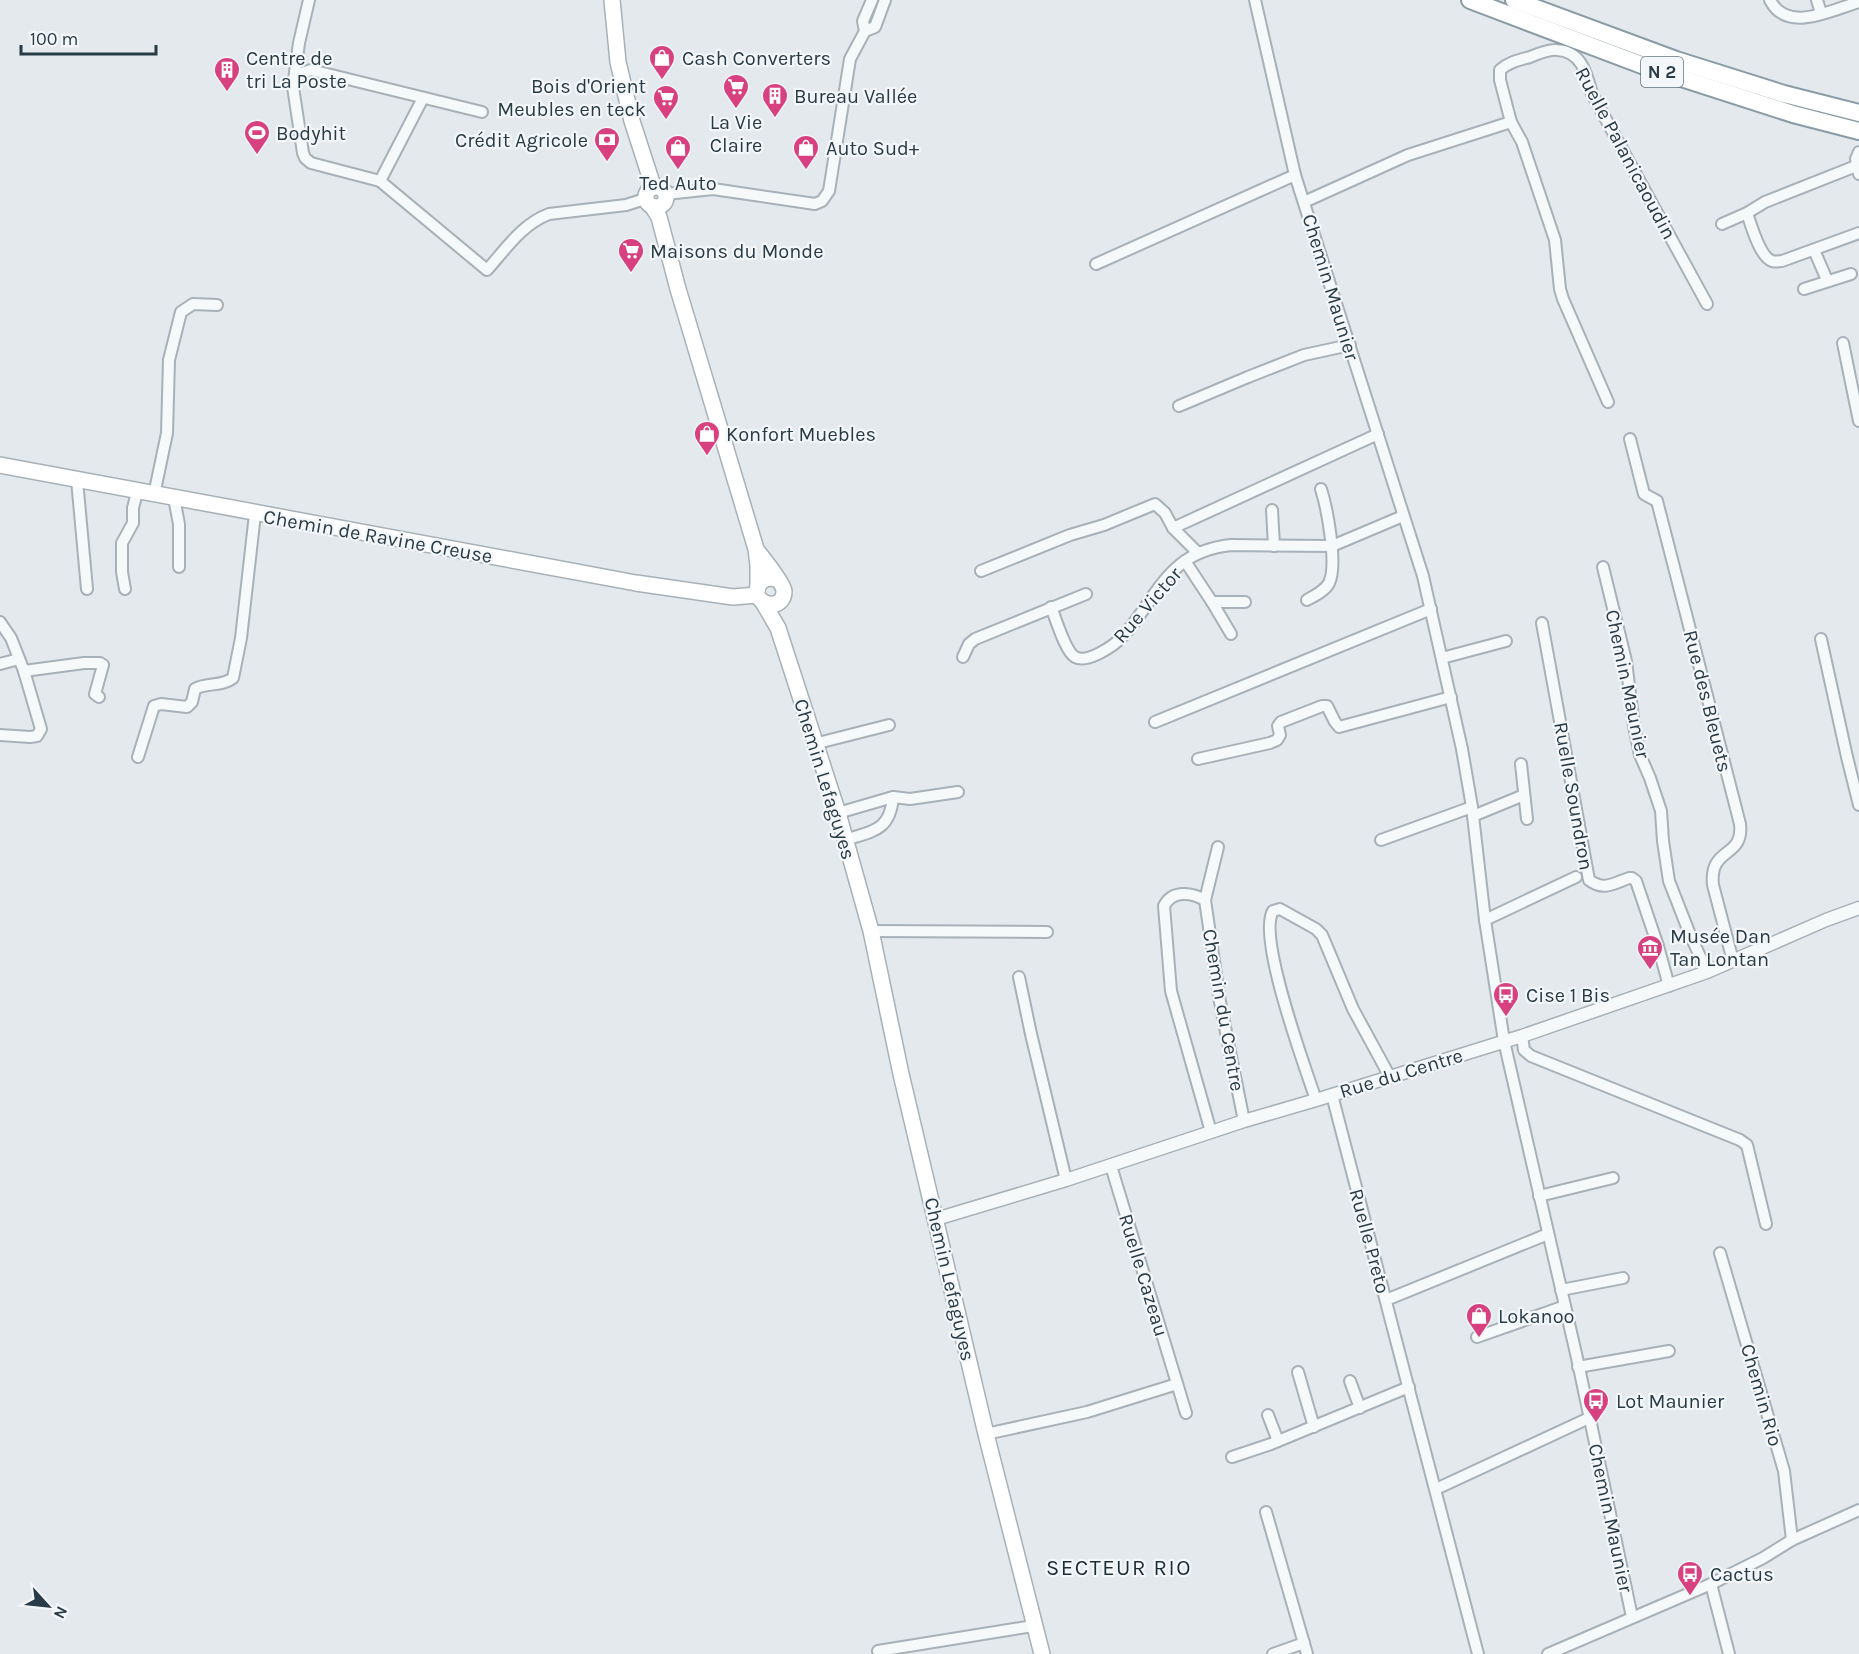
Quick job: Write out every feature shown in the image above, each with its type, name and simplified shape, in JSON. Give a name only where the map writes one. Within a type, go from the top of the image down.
[{"type":"highway","name":"N 2","points":[[1470,0],[1647,67],[1793,114],[1859,131]]},
{"type":"highway","name":"N 2","points":[[1514,0],[1677,60],[1784,94],[1859,113]]},
{"type":"main road","name":"Chemin Lefaguyes","points":[[612,0],[618,62],[632,121],[656,201],[678,290],[756,549],[760,594],[778,628],[838,813],[871,931],[901,1074],[986,1434],[1041,1654]]},
{"type":"main road","name":"Chemin de Ravine Creuse","points":[[0,465],[636,583],[733,597],[760,594]]},
{"type":"main road","name":"Chemin Lefaguyes","points":[[756,549],[777,579]]},
{"type":"main road","points":[[777,579],[784,591],[782,598],[771,605],[760,594],[763,580],[777,579]]},
{"type":"main road","name":"Chemin Lefaguyes","points":[[778,628],[782,598]]},
{"type":"street","points":[[309,0],[299,43],[293,87],[305,159],[311,163],[380,181],[487,270],[526,227],[549,214],[656,201],[713,189],[815,204],[822,201],[829,191],[850,59],[865,31],[863,21],[872,0]]},
{"type":"street","points":[[865,31],[875,27],[885,0]]},
{"type":"street","name":"Chemin Maunier","points":[[1255,0],[1295,175],[1423,576],[1431,609],[1462,749],[1504,1041],[1565,1306],[1632,1617]]},
{"type":"street","points":[[1770,0],[1777,11],[1791,18],[1800,19],[1859,2]]},
{"type":"street","points":[[1817,0],[1821,14]]},
{"type":"street","name":"Ruelle Palanicaoudin","points":[[1608,402],[1563,299],[1555,240],[1522,142],[1511,122],[1500,80],[1500,70],[1507,64],[1557,50],[1572,55],[1580,61],[1585,69],[1592,94],[1707,304]]},
{"type":"street","points":[[294,79],[299,74],[311,70],[482,112]]},
{"type":"street","points":[[380,181],[423,98]]},
{"type":"street","points":[[1304,202],[1408,155],[1511,122]]},
{"type":"street","points":[[1722,224],[1765,202],[1858,170],[1856,159],[1859,152]]},
{"type":"street","points":[[1096,264],[1295,175]]},
{"type":"street","points":[[1747,213],[1758,243],[1768,260],[1774,262],[1859,233]]},
{"type":"street","points":[[1814,250],[1827,280]]},
{"type":"street","points":[[1804,289],[1851,274]]},
{"type":"street","points":[[154,495],[167,433],[169,360],[181,312],[193,304],[217,305]]},
{"type":"street","points":[[1843,343],[1859,421]]},
{"type":"street","points":[[1179,406],[1304,355],[1350,345]]},
{"type":"street","points":[[1173,528],[1378,434]]},
{"type":"street","name":"Rue des Bleuets","points":[[1630,440],[1644,494],[1657,501],[1740,825],[1738,842],[1731,851],[1718,860],[1712,877],[1733,961]]},
{"type":"street","points":[[77,480],[87,589]]},
{"type":"street","points":[[1307,600],[1329,584],[1332,546],[1326,505],[1321,489]]},
{"type":"street","points":[[125,589],[122,572],[122,543],[133,523],[133,508],[137,492]]},
{"type":"street","points":[[174,498],[179,524],[179,567]]},
{"type":"street","points":[[981,571],[1155,504],[1165,513],[1173,528],[1198,553]]},
{"type":"street","points":[[1272,510],[1274,546]]},
{"type":"street","points":[[138,757],[154,706],[161,704],[187,707],[192,702],[195,689],[198,687],[223,684],[233,678],[241,638],[255,514]]},
{"type":"street","name":"Rue Victor","points":[[1051,607],[1069,651],[1077,658],[1086,659],[1108,649],[1123,637],[1164,580],[1185,561],[1198,553],[1232,545],[1332,546],[1403,516]]},
{"type":"street","points":[[1185,561],[1231,634]]},
{"type":"street","name":"Chemin Maunier","points":[[1603,567],[1626,661],[1640,755],[1661,812],[1669,881],[1707,972]]},
{"type":"street","points":[[963,657],[969,644],[975,639],[1086,594]]},
{"type":"street","points":[[1212,602],[1245,602]]},
{"type":"street","points":[[1155,722],[1431,609]]},
{"type":"street","points":[[0,622],[11,638],[41,723],[40,734],[30,737],[0,735]]},
{"type":"street","name":"Ruelle Soundron","points":[[1542,624],[1589,880],[1605,887],[1629,878],[1636,881],[1658,946],[1668,986]]},
{"type":"street","points":[[1821,639],[1846,757],[1859,805]]},
{"type":"street","points":[[1442,658],[1506,640]]},
{"type":"street","points":[[0,664],[19,659]]},
{"type":"street","points":[[24,671],[100,663],[103,666],[95,694],[99,697]]},
{"type":"street","points":[[1198,759],[1270,743],[1277,740],[1280,735],[1278,726],[1281,722],[1322,706],[1327,706],[1339,727],[1451,697]]},
{"type":"street","points":[[814,744],[889,725]]},
{"type":"street","points":[[1521,764],[1527,819]]},
{"type":"street","points":[[838,813],[893,797],[910,799],[958,792]]},
{"type":"street","points":[[1381,840],[1524,795]]},
{"type":"street","points":[[845,840],[879,829],[890,813],[893,797]]},
{"type":"street","name":"Chemin du Centre","points":[[1218,847],[1205,900],[1220,1002],[1244,1120]]},
{"type":"street","points":[[1485,920],[1576,877]]},
{"type":"street","name":"Chemin du Centre","points":[[1205,900],[1197,896],[1175,894],[1168,898],[1164,906],[1171,991],[1210,1132]]},
{"type":"street","points":[[1317,1100],[1286,1009],[1270,934],[1270,916],[1273,911],[1280,909],[1316,929],[1322,935],[1353,1009],[1390,1077]]},
{"type":"street","name":"Rue du Centre","points":[[936,1219],[1112,1166],[1244,1120],[1317,1100],[1522,1036],[1707,972],[1826,920],[1859,909]]},
{"type":"street","points":[[871,931],[1047,932]]},
{"type":"street","points":[[1019,977],[1066,1180]]},
{"type":"street","points":[[1522,1036],[1524,1050],[1531,1056],[1740,1140],[1747,1145],[1767,1224]]},
{"type":"street","name":"Ruelle Preto","points":[[1332,1095],[1478,1654]]},
{"type":"street","name":"Ruelle Cazeau","points":[[1112,1166],[1186,1413]]},
{"type":"street","points":[[1539,1196],[1613,1178]]},
{"type":"street","points":[[1386,1300],[1548,1234]]},
{"type":"street","name":"Chemin Rio","points":[[1720,1253],[1784,1471],[1792,1540]]},
{"type":"street","points":[[1561,1290],[1623,1278]]},
{"type":"street","points":[[1477,1338],[1565,1306]]},
{"type":"street","points":[[1578,1367],[1669,1351]]},
{"type":"street","points":[[1298,1372],[1314,1427]]},
{"type":"street","points":[[1350,1381],[1360,1408]]},
{"type":"street","points":[[986,1434],[1087,1412],[1177,1384]]},
{"type":"street","points":[[1232,1457],[1278,1442],[1409,1387]]},
{"type":"street","points":[[1268,1415],[1278,1442]]},
{"type":"street","name":"Chemin Maunier","points":[[1436,1489],[1589,1418]]},
{"type":"street","points":[[1548,1654],[1711,1584],[1763,1558],[1792,1540],[1859,1510]]},
{"type":"street","points":[[1266,1512],[1305,1649],[1272,1654]]},
{"type":"street","points":[[1711,1584],[1729,1654]]},
{"type":"street","points":[[878,1651],[1033,1626]]},
{"type":"place","name":"Cash Converters","points":[[662,81]]},
{"type":"place","name":"Centre de tri La Poste","points":[[227,93]]},
{"type":"place","name":"La Vie Claire","points":[[736,110]]},
{"type":"place","name":"Bureau Vallée","points":[[775,119]]},
{"type":"place","name":"Bois d'Orient Meubles en teck","points":[[666,121]]},
{"type":"place","name":"Bodyhit","points":[[257,156]]},
{"type":"place","name":"Crédit Agricole","points":[[607,163]]},
{"type":"place","name":"Ted Auto","points":[[678,171]]},
{"type":"place","name":"Auto Sud+","points":[[806,171]]},
{"type":"place","name":"Maisons du Monde","points":[[631,274]]},
{"type":"place","name":"Konfort Muebles","points":[[707,457]]},
{"type":"place","name":"Musée Dan Tan Lontan","points":[[1650,971]]},
{"type":"place","name":"Cise 1 Bis","points":[[1506,1018]]},
{"type":"place","name":"Lokanoo","points":[[1479,1339]]},
{"type":"place","name":"Lot Maunier","points":[[1596,1424]]},
{"type":"place","name":"Cactus","points":[[1690,1597]]},
{"type":"district","name":"SECTEUR RIO","points":[[1119,1567]]}]
